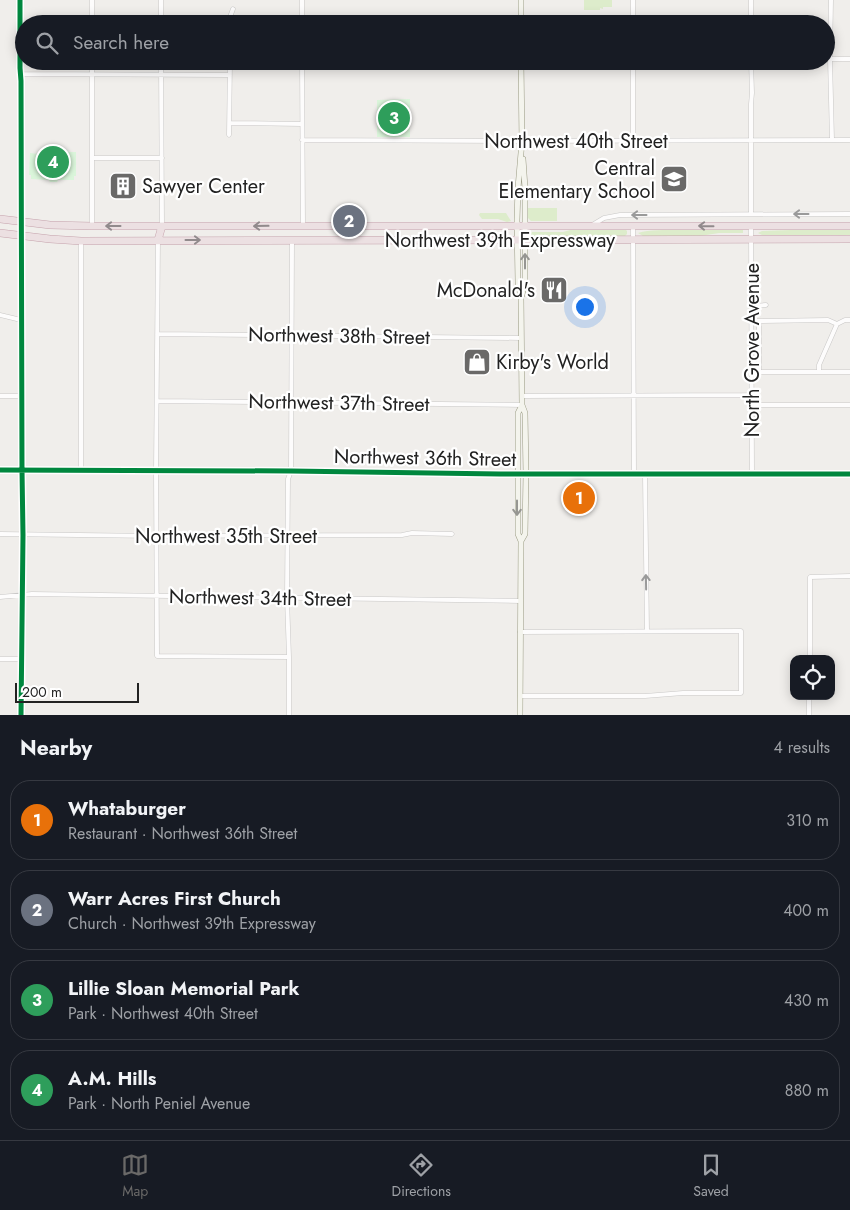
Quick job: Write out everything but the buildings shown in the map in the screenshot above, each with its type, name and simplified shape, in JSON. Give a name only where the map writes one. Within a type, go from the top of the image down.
[{"type":"highway","name":"Northwest 39th Expressway","points":[[0,219],[50,225],[92,226],[850,226]]},
{"type":"highway","points":[[158,240],[162,226]]},
{"type":"highway","points":[[229,226],[229,240]]},
{"type":"highway","points":[[292,226],[292,240]]},
{"type":"highway","points":[[303,226],[303,240]]},
{"type":"highway","name":"Northwest 39th Expressway","points":[[0,233],[81,241],[850,240]]},
{"type":"main road","points":[[521,0],[521,15]]},
{"type":"main road","points":[[521,70],[524,188],[518,282],[521,297],[522,406],[525,413],[526,474],[525,534],[521,541]]},
{"type":"main road","points":[[520,715],[521,541],[518,534],[517,474],[518,413],[522,406]]},
{"type":"main road","name":"Northwest 36th Street","points":[[0,470],[517,474],[850,474]]},
{"type":"street","points":[[20,0],[20,15]]},
{"type":"street","points":[[92,0],[92,15]]},
{"type":"street","points":[[161,0],[161,15]]},
{"type":"street","points":[[302,0],[302,15]]},
{"type":"street","points":[[633,0],[633,15]]},
{"type":"street","points":[[751,0],[751,15]]},
{"type":"street","points":[[830,15],[831,0]]},
{"type":"street","points":[[231,15],[234,9]]},
{"type":"street","points":[[835,59],[850,59]]},
{"type":"street","points":[[21,70],[23,534],[21,715]]},
{"type":"street","points":[[92,70],[92,226]]},
{"type":"street","points":[[161,70],[162,226]]},
{"type":"street","points":[[229,135],[230,70]]},
{"type":"street","points":[[302,70],[303,226]]},
{"type":"street","points":[[633,70],[633,141]]},
{"type":"street","points":[[751,70],[751,214]]},
{"type":"street","points":[[829,70],[832,140]]},
{"type":"street","points":[[21,74],[230,75]]},
{"type":"street","points":[[230,123],[302,124]]},
{"type":"street","name":"Northwest 40th Street","points":[[302,140],[850,140]]},
{"type":"street","points":[[92,158],[162,158]]},
{"type":"street","name":"Northwest 39th Expressway","points":[[592,225],[604,218],[620,215],[850,214]]},
{"type":"street","points":[[633,225],[634,474]]},
{"type":"street","name":"North Grove Avenue","points":[[752,226],[752,474]]},
{"type":"street","points":[[158,240],[157,656],[289,657]]},
{"type":"street","points":[[289,715],[287,598],[288,479],[291,472],[292,240]]},
{"type":"street","points":[[81,241],[81,471]]},
{"type":"street","points":[[752,306],[766,306]]},
{"type":"street","points":[[0,315],[21,320]]},
{"type":"street","points":[[752,321],[828,320],[837,324]]},
{"type":"street","points":[[819,372],[819,365],[837,324],[844,320],[850,320]]},
{"type":"street","points":[[759,321],[759,372]]},
{"type":"street","name":"Northwest 38th Street","points":[[157,334],[522,338]]},
{"type":"street","points":[[752,372],[850,372]]},
{"type":"street","points":[[522,396],[751,395]]},
{"type":"street","points":[[0,396],[22,396]]},
{"type":"street","name":"Northwest 37th Street","points":[[157,401],[522,406]]},
{"type":"street","points":[[752,405],[850,405]]},
{"type":"street","points":[[645,474],[647,631]]},
{"type":"street","name":"Northwest 35th Street","points":[[0,534],[156,536],[402,536],[412,533],[452,534]]},
{"type":"street","points":[[810,655],[810,577],[850,576]]},
{"type":"street","name":"Northwest 34th Street","points":[[0,597],[32,594],[520,601]]},
{"type":"street","points":[[520,632],[741,631],[741,693],[683,693],[645,696],[520,696]]},
{"type":"street","points":[[0,659],[21,659]]},
{"type":"street","points":[[809,700],[809,715]]},
{"type":"green space","points":[[584,0],[612,0],[612,7],[603,7],[600,10],[584,10]]},
{"type":"green space","points":[[410,99],[410,137],[377,137],[377,100]]},
{"type":"green space","points":[[67,152],[76,152],[76,176],[74,176],[74,180],[50,182],[49,180],[31,179],[31,175],[29,175],[30,153],[40,156],[41,167],[46,167],[47,154],[59,155],[59,168],[65,168],[65,155],[67,155]]},
{"type":"green space","points":[[528,208],[557,208],[557,221],[531,221],[528,218]]},
{"type":"green space","points":[[480,213],[506,213],[511,221],[482,219],[479,215]]},
{"type":"green space","points":[[574,229],[625,229],[627,234],[625,236],[529,235],[532,232],[563,232]]},
{"type":"green space","points":[[678,229],[743,230],[743,233],[719,233],[700,236],[643,236],[638,233]]},
{"type":"green space","points":[[850,229],[850,235],[762,235],[758,233],[762,231]]},
{"type":"cycle path","points":[[20,0],[20,15]]},
{"type":"cycle path","points":[[20,70],[23,535],[21,715]]},
{"type":"cycle path","points":[[0,470],[500,474],[850,474]]},
{"type":"place","name":"Lillie Sloan Memorial Park","points":[[394,118]]},
{"type":"place","name":"A.M. Hills","points":[[53,162]]},
{"type":"place","name":"Central Elementary School","points":[[674,179]]},
{"type":"place","name":"Sawyer Center","points":[[123,186]]},
{"type":"place","name":"Warr Acres First Church","points":[[349,221]]},
{"type":"place","name":"McDonald's","points":[[554,290]]},
{"type":"place","name":"Kirby's World","points":[[477,362]]},
{"type":"place","name":"Whataburger","points":[[579,498]]}]
